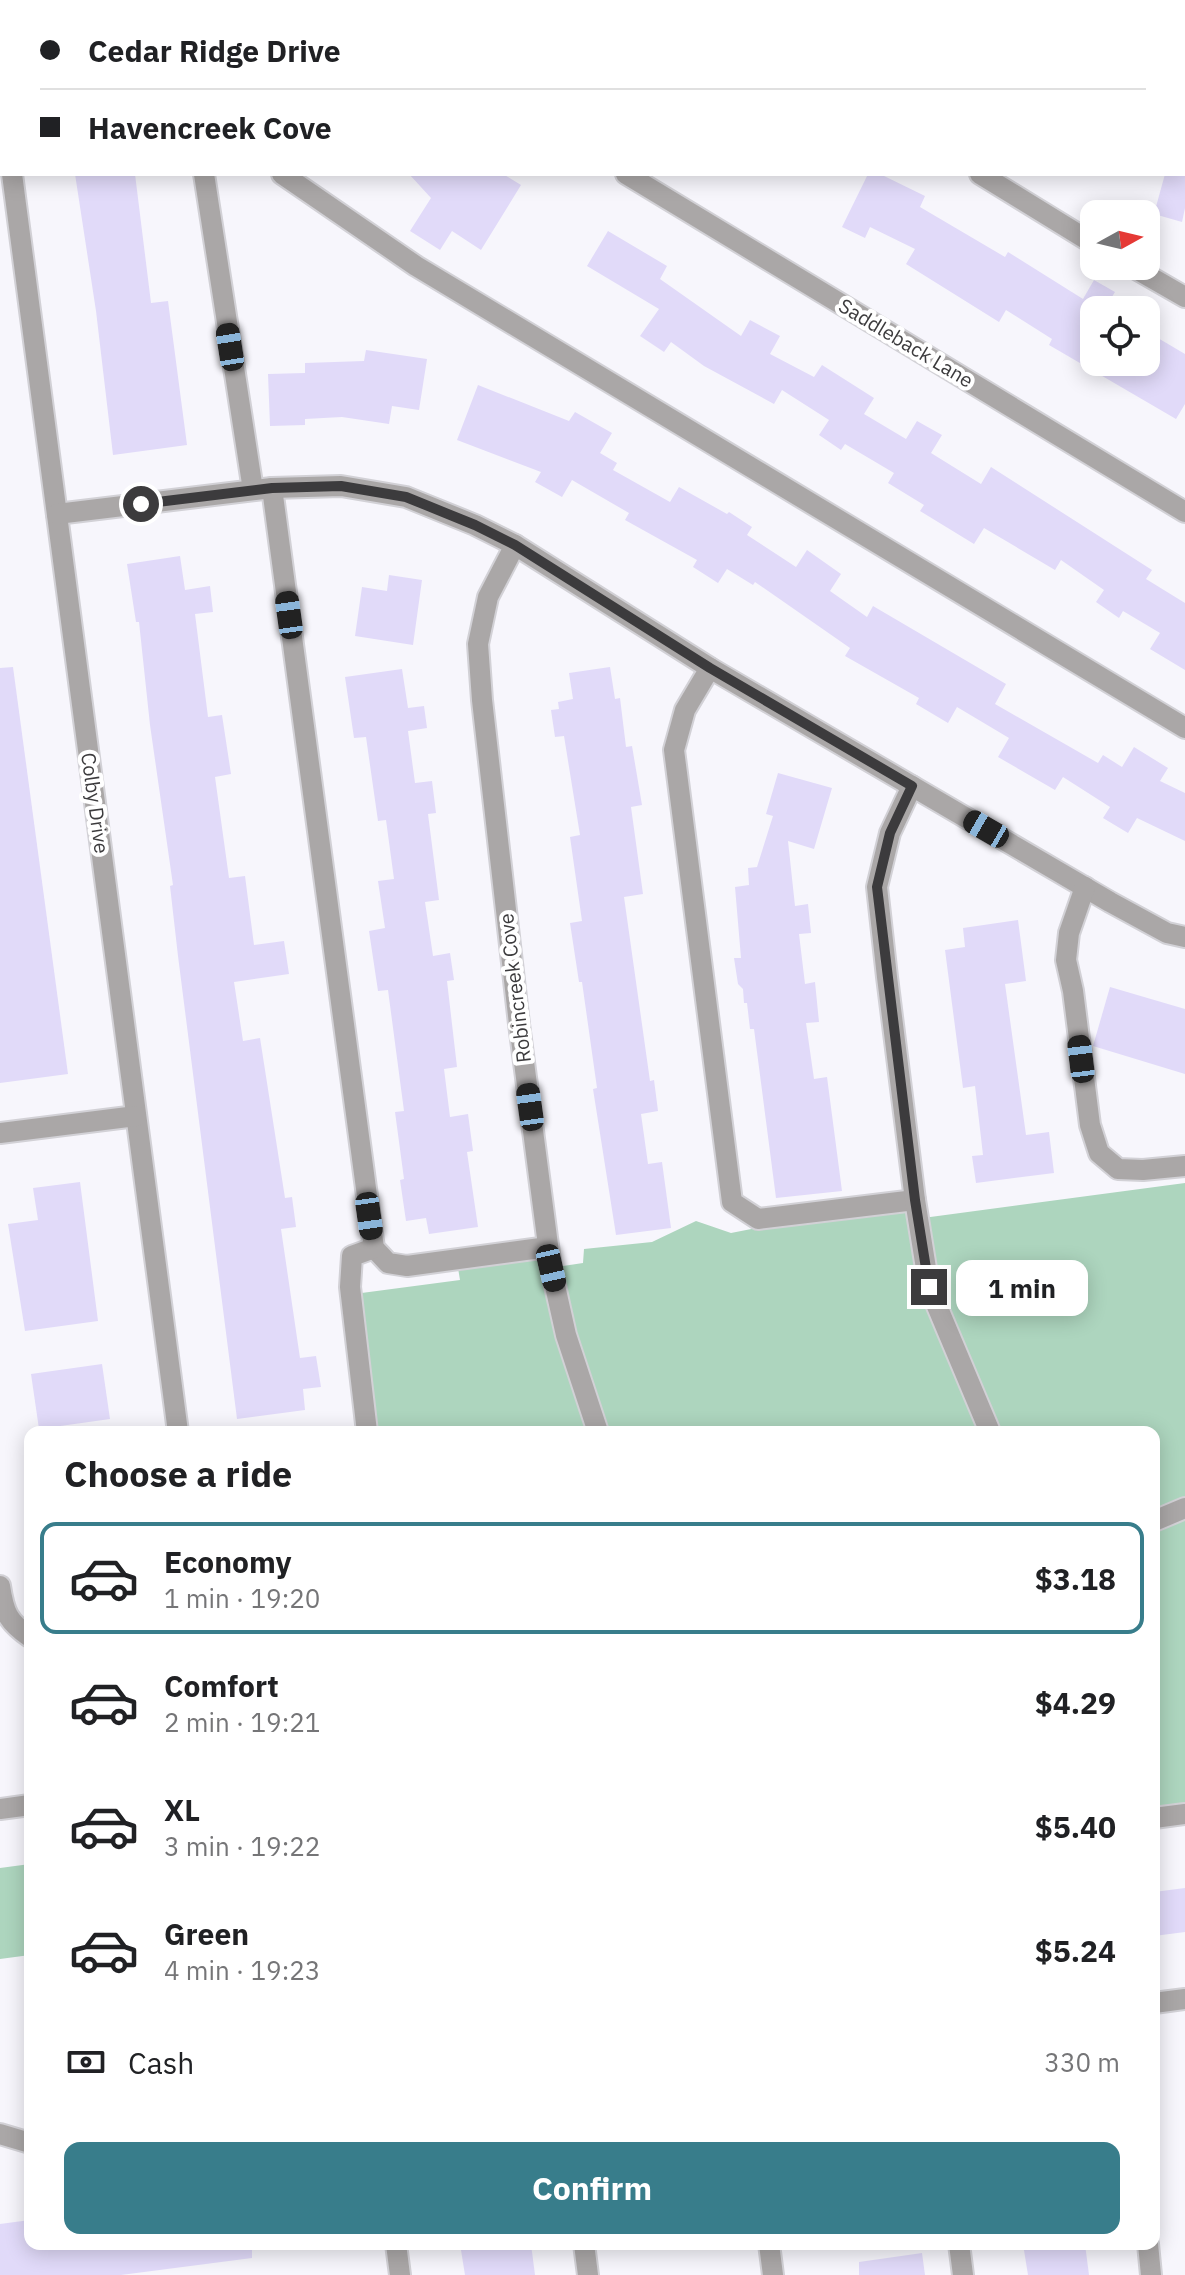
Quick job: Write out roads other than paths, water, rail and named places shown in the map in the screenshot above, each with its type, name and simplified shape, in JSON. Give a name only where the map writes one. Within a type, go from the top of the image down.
[{"type":"street","name":"Colby Drive","points":[[12,176],[177,1426]]},
{"type":"street","points":[[204,176],[263,489],[374,1248],[388,1263],[407,1266],[548,1247]]},
{"type":"street","points":[[285,176],[416,266],[1185,728]]},
{"type":"street","name":"Saddleback Lane","points":[[629,176],[1185,512]]},
{"type":"street","points":[[983,176],[1080,235]]},
{"type":"street","points":[[1155,280],[1185,297]]},
{"type":"street","points":[[57,514],[263,489],[341,486],[406,497],[515,545],[710,668],[1085,887],[1167,933],[1185,937]]},
{"type":"street","name":"Robincreek Cove","points":[[515,545],[488,597],[478,644],[482,700],[548,1247],[566,1335],[596,1426]]},
{"type":"street","points":[[710,668],[685,710],[674,750],[732,1202],[758,1219],[915,1200]]},
{"type":"street","points":[[912,786],[890,833],[877,887],[915,1200],[929,1287],[987,1426]]},
{"type":"street","points":[[1085,887],[1065,946],[1090,1125],[1099,1153],[1118,1169],[1185,1166]]},
{"type":"street","points":[[0,1133],[136,1116]]},
{"type":"street","points":[[366,1426],[350,1287],[352,1256],[374,1248]]},
{"type":"street","points":[[1160,1518],[1185,1508]]},
{"type":"street","points":[[0,1586],[3,1608],[13,1626],[24,1633]]},
{"type":"street","points":[[0,1809],[24,1806]]},
{"type":"street","points":[[1160,1817],[1185,1814]]},
{"type":"street","points":[[1160,2002],[1185,1999]]},
{"type":"street","points":[[0,2134],[24,2141]]},
{"type":"street","points":[[397,2250],[400,2275]]},
{"type":"street","points":[[585,2250],[588,2275]]},
{"type":"street","points":[[770,2250],[773,2275]]},
{"type":"street","points":[[960,2250],[963,2275]]},
{"type":"street","points":[[1149,2250],[1151,2275]]}]
